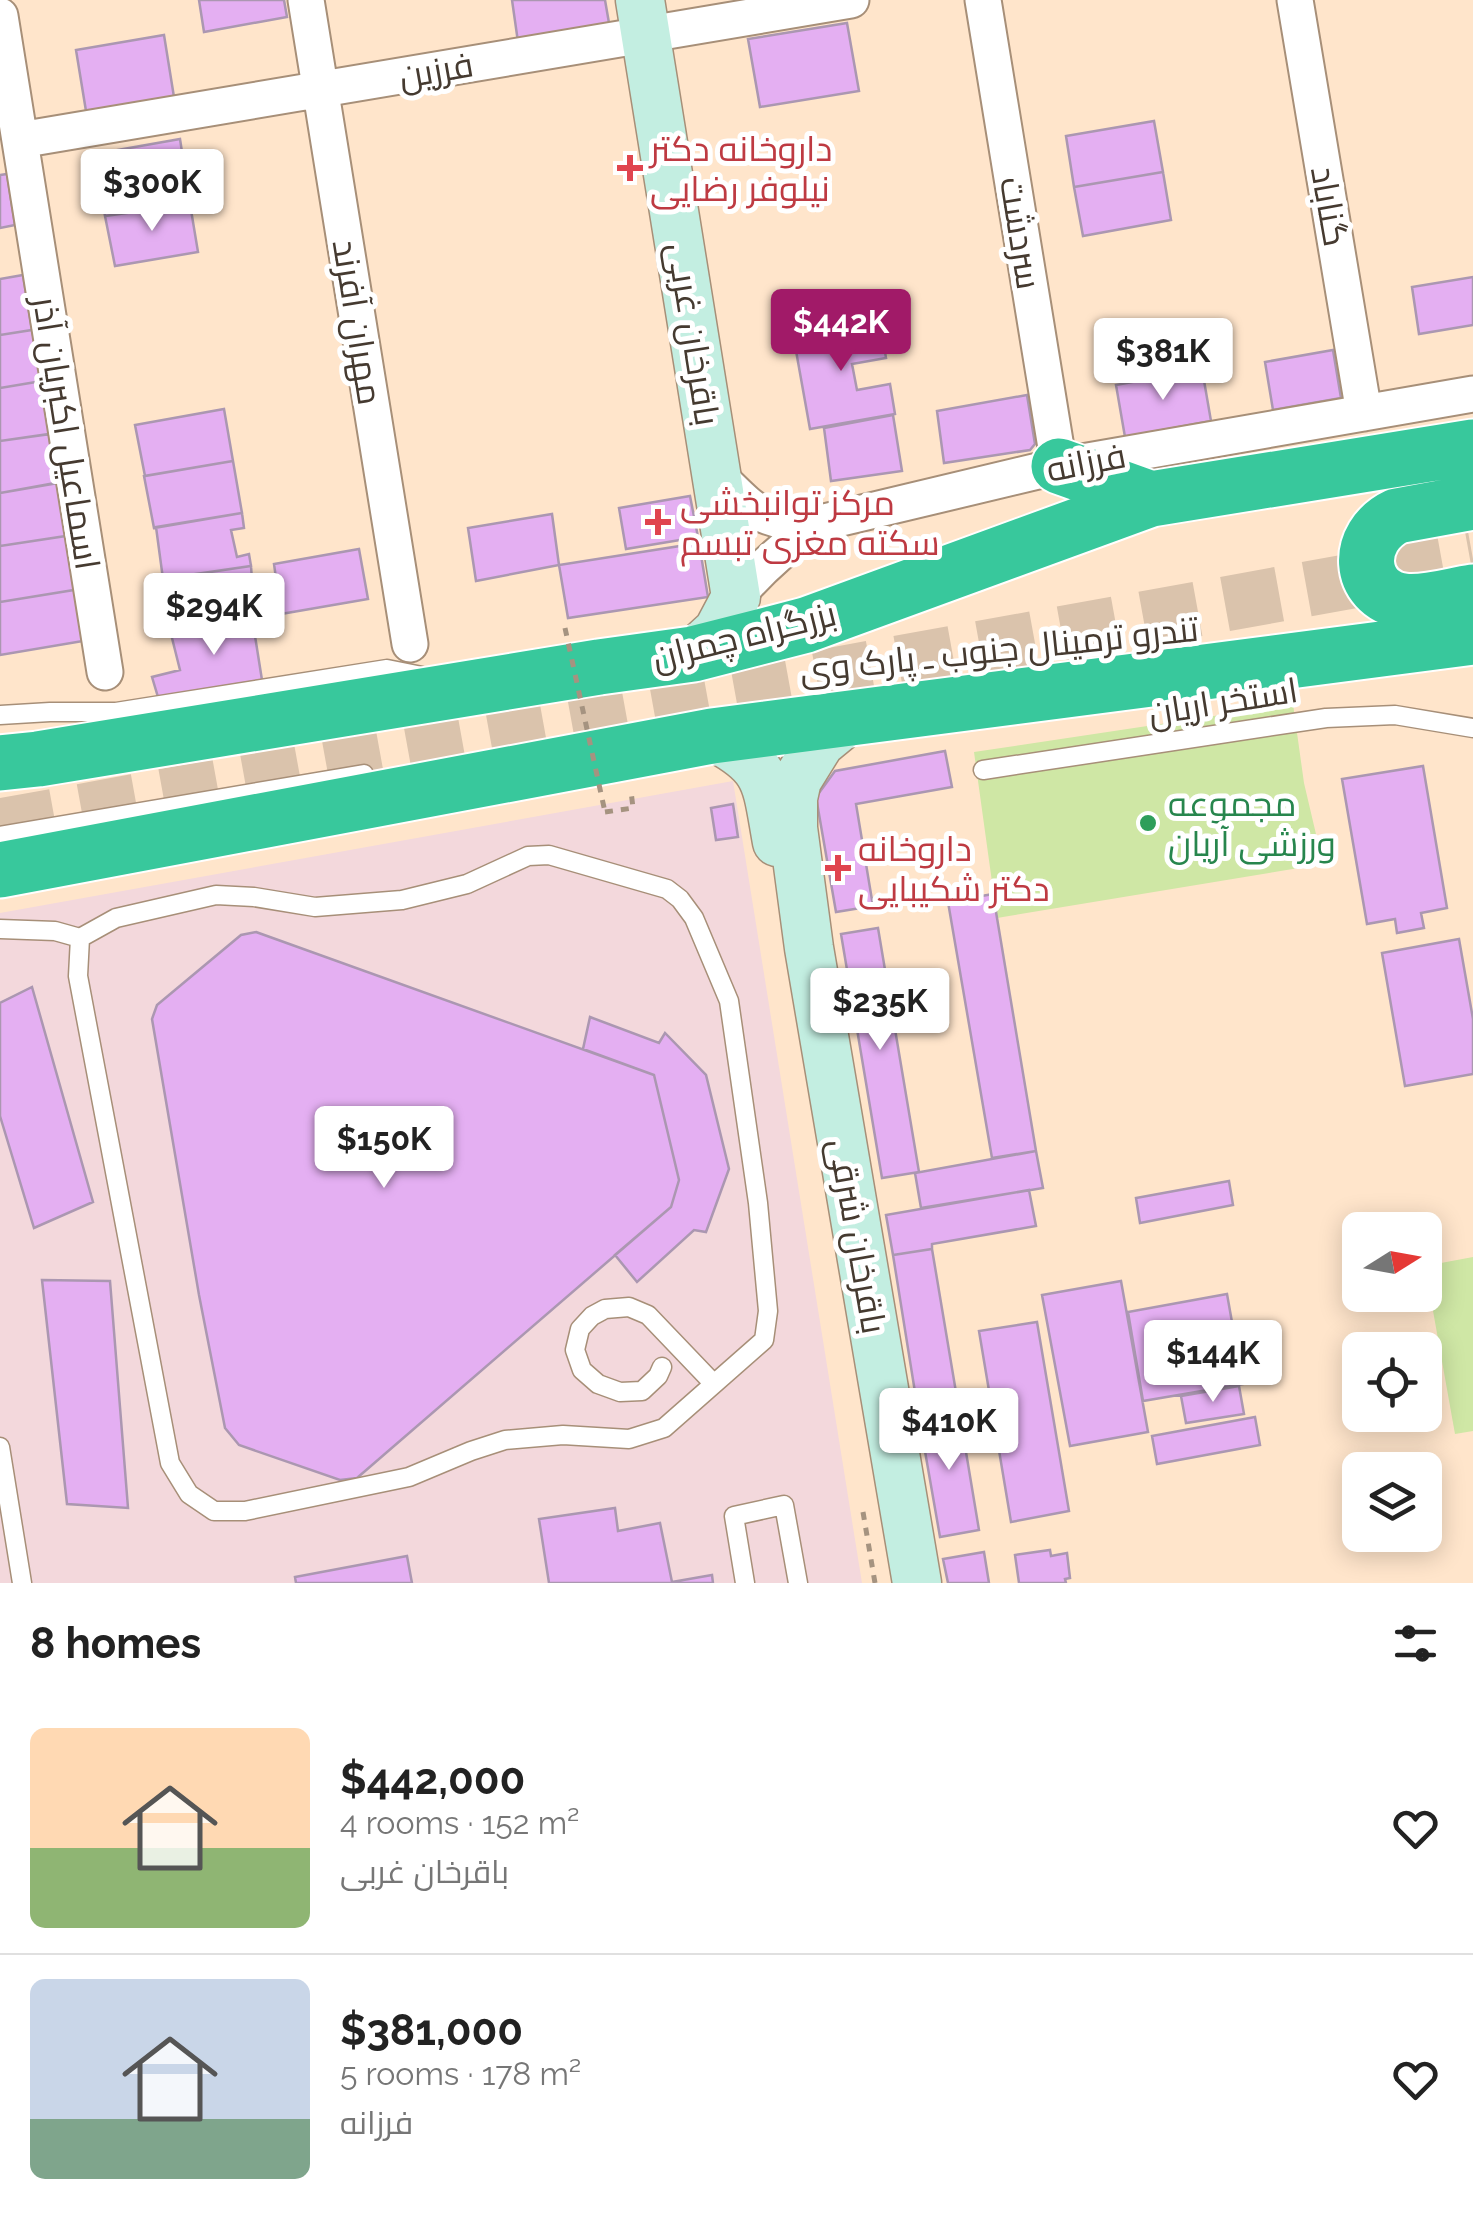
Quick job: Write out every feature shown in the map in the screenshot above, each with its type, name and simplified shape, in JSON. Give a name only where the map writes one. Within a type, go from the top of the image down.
[{"type":"highway","name":"بزرگراه چمران","points":[[13,766],[693,654],[806,625],[1151,499],[1473,447]]},
{"type":"highway","points":[[1059,466],[1151,499]]},
{"type":"highway","points":[[1473,502],[1387,521],[1371,538],[1366,561],[1382,592],[1404,602],[1473,592]]},
{"type":"highway","points":[[0,870],[712,736],[1473,637]]},
{"type":"street","name":"مهران آفرند","points":[[306,0],[410,644]]},
{"type":"street","name":"فرزین","points":[[20,140],[320,90],[643,18],[851,0]]},
{"type":"street","name":"سردشت","points":[[982,0],[1059,466]]},
{"type":"street","name":"گناباد","points":[[1295,0],[1364,413]]},
{"type":"street","name":"اسماعیل اکبریان آذر","points":[[0,16],[105,672]]},
{"type":"street","name":"باقرخان غربی","points":[[643,18],[736,597]]},
{"type":"street","name":"فرزانه","points":[[717,475],[759,514],[778,522],[816,524],[1059,466],[1473,394]]},
{"type":"street","points":[[693,654],[718,631],[736,597],[756,572],[816,524]]},
{"type":"street","points":[[800,939],[793,798],[797,780],[812,753],[848,720]]},
{"type":"street","points":[[712,736],[748,758],[763,778],[800,939]]},
{"type":"street","name":"باقرخان شرقی","points":[[800,939],[916,1583]]},
{"type":"lane","name":"تندرو ترمینال جنوب ـ پارک وی","points":[[958,686],[1070,678],[1372,642],[1473,625]]},
{"type":"lane","points":[[0,715],[116,712],[387,669],[476,688]]},
{"type":"lane","name":"استخر اریان","points":[[983,770],[1326,718],[1395,715],[1473,728]]},
{"type":"lane","points":[[0,836],[378,772]]},
{"type":"lane","points":[[0,928],[55,931],[80,938],[116,918],[216,895],[254,896],[315,908],[402,900],[467,884],[528,856],[549,855],[667,890],[680,899],[694,918],[729,1001],[758,1203],[768,1311],[764,1340],[664,1428],[630,1439],[563,1435],[506,1440],[410,1478],[246,1511],[214,1511],[189,1494],[170,1463],[78,976],[80,938]]},
{"type":"lane","points":[[800,939],[850,1294]]},
{"type":"lane","points":[[662,1367],[642,1391],[620,1392],[598,1384],[582,1370],[575,1350],[580,1330],[592,1316],[605,1309],[629,1306],[648,1315],[714,1384]]},
{"type":"lane","points":[[0,1447],[22,1583]]},
{"type":"lane","points":[[746,1583],[734,1516],[784,1505],[798,1583]]},
{"type":"path","points":[[565,628],[606,812],[633,808]]},
{"type":"shaded area","points":[[733,781],[862,1583],[0,1583],[0,913]]},
{"type":"green space","name":"مجموعه ورزشی آریان","points":[[1293,704],[1304,783],[1323,864],[997,918],[974,752]]},
{"type":"green space","points":[[1473,1257],[1473,1431],[1455,1434],[1442,1361],[1442,1332],[1437,1332],[1433,1312],[1442,1312],[1442,1263]]},
{"type":"building","points":[[199,0],[284,0],[287,17],[204,32]]},
{"type":"building","points":[[512,0],[605,0],[609,23],[518,42]]},
{"type":"building","points":[[847,23],[859,91],[760,107],[748,39]]},
{"type":"building","points":[[164,35],[174,97],[86,111],[76,50]]},
{"type":"building","points":[[1154,121],[1163,172],[1074,187],[1066,136]]},
{"type":"building","points":[[180,139],[190,204],[105,216],[95,154]]},
{"type":"building","points":[[1163,172],[1171,220],[1083,236],[1074,187]]},
{"type":"building","points":[[7,174],[15,225],[0,228],[0,175]]},
{"type":"building","points":[[190,204],[198,252],[115,266],[105,216]]},
{"type":"building","points":[[23,275],[32,330],[0,335],[0,279]]},
{"type":"building","points":[[1473,277],[1473,325],[1419,334],[1412,287]]},
{"type":"building","points":[[880,321],[886,358],[852,364],[857,390],[890,384],[895,414],[810,429],[793,334]]},
{"type":"building","points":[[32,330],[42,381],[0,388],[0,335]]},
{"type":"building","points":[[1333,350],[1341,398],[1273,410],[1265,362]]},
{"type":"building","points":[[1202,369],[1211,421],[1125,437],[1116,385]]},
{"type":"building","points":[[42,381],[51,434],[0,441],[0,388]]},
{"type":"building","points":[[1027,395],[1035,444],[1030,450],[944,463],[937,411]]},
{"type":"building","points":[[224,409],[233,461],[145,476],[135,425]]},
{"type":"building","points":[[893,415],[902,471],[831,481],[824,428]]},
{"type":"building","points":[[49,434],[55,483],[0,493],[0,441]]},
{"type":"building","points":[[233,461],[242,513],[154,528],[144,476]]},
{"type":"building","points":[[58,483],[66,536],[0,546],[0,493]]},
{"type":"building","name":"مرکز توانبخشی سکته مغزی تبسم","points":[[690,496],[698,537],[626,549],[619,508]]},
{"type":"building","points":[[242,513],[244,528],[231,530],[237,557],[249,554],[251,566],[163,579],[156,527]]},
{"type":"building","points":[[552,514],[559,565],[476,581],[468,528]]},
{"type":"building","points":[[66,536],[74,590],[0,602],[0,546]]},
{"type":"building","points":[[699,543],[708,597],[568,618],[559,565]]},
{"type":"building","points":[[359,549],[368,599],[281,614],[274,564]]},
{"type":"building","points":[[251,566],[252,580],[240,583],[244,607],[259,604],[262,616],[171,634],[161,579]]},
{"type":"building","points":[[74,590],[83,641],[0,655],[0,602]]},
{"type":"building","points":[[262,616],[265,634],[255,636],[262,680],[158,697],[152,677],[180,670],[171,634]]},
{"type":"building","points":[[945,751],[952,787],[856,804],[873,906],[836,912],[816,797],[835,771]]},
{"type":"building","points":[[1423,766],[1447,908],[1421,913],[1424,928],[1397,933],[1395,919],[1367,924],[1342,779]]},
{"type":"building","points":[[733,804],[738,837],[716,840],[711,808]]},
{"type":"building","points":[[993,894],[1036,1151],[992,1158],[948,902]]},
{"type":"building","points":[[878,928],[919,1172],[882,1178],[841,934]]},
{"type":"building","points":[[256,932],[654,1075],[679,1180],[671,1207],[357,1478],[340,1480],[239,1445],[225,1428],[199,1295],[152,1019],[157,1005],[241,935]]},
{"type":"building","points":[[1459,939],[1473,1019],[1473,1074],[1405,1086],[1382,953]]},
{"type":"building","points":[[32,987],[93,1202],[34,1228],[0,1116],[0,1003]]},
{"type":"building","points":[[590,1017],[659,1043],[665,1033],[706,1075],[729,1169],[706,1232],[694,1230],[637,1282],[615,1255],[671,1207],[679,1180],[654,1075],[583,1049]]},
{"type":"building","points":[[1036,1151],[1043,1188],[921,1208],[915,1173]]},
{"type":"building","points":[[1229,1181],[1233,1205],[1140,1223],[1136,1198]]},
{"type":"building","points":[[1029,1190],[1036,1226],[932,1244],[932,1249],[893,1255],[886,1215]]},
{"type":"building","points":[[932,1249],[959,1410],[919,1417],[893,1255]]},
{"type":"building","points":[[42,1280],[110,1281],[128,1508],[67,1504]]},
{"type":"building","points":[[1121,1281],[1148,1432],[1070,1446],[1042,1295]]},
{"type":"building","points":[[1227,1294],[1243,1384],[1143,1401],[1128,1312]]},
{"type":"building","points":[[1037,1322],[1069,1511],[1011,1522],[979,1331]]},
{"type":"building","points":[[1239,1386],[1244,1414],[1186,1423],[1181,1396]]},
{"type":"building","points":[[959,1410],[979,1530],[940,1537],[919,1417]]},
{"type":"building","points":[[1255,1417],[1260,1445],[1157,1464],[1152,1436]]},
{"type":"building","points":[[615,1508],[618,1531],[660,1523],[672,1582],[712,1575],[713,1583],[549,1583],[539,1519]]},
{"type":"building","points":[[1050,1550],[1051,1556],[1067,1553],[1070,1578],[1065,1579],[1066,1583],[1019,1583],[1015,1555]]},
{"type":"building","points":[[984,1552],[989,1583],[948,1583],[943,1559]]},
{"type":"building","points":[[407,1556],[412,1583],[296,1583],[295,1577]]},
{"type":"tunnel","points":[[0,826],[1473,559]]},
{"type":"place","name":"داروخانه دکتر نیلوفر رضایی","points":[[630,168]]},
{"type":"place","name":"مرکز توانبخشی سکته مغزی تبسم","points":[[658,522]]},
{"type":"place","name":"مجموعه ورزشی آریان","points":[[1148,823]]},
{"type":"place","name":"داروخانه دکتر شکیبایی","points":[[838,868]]}]
